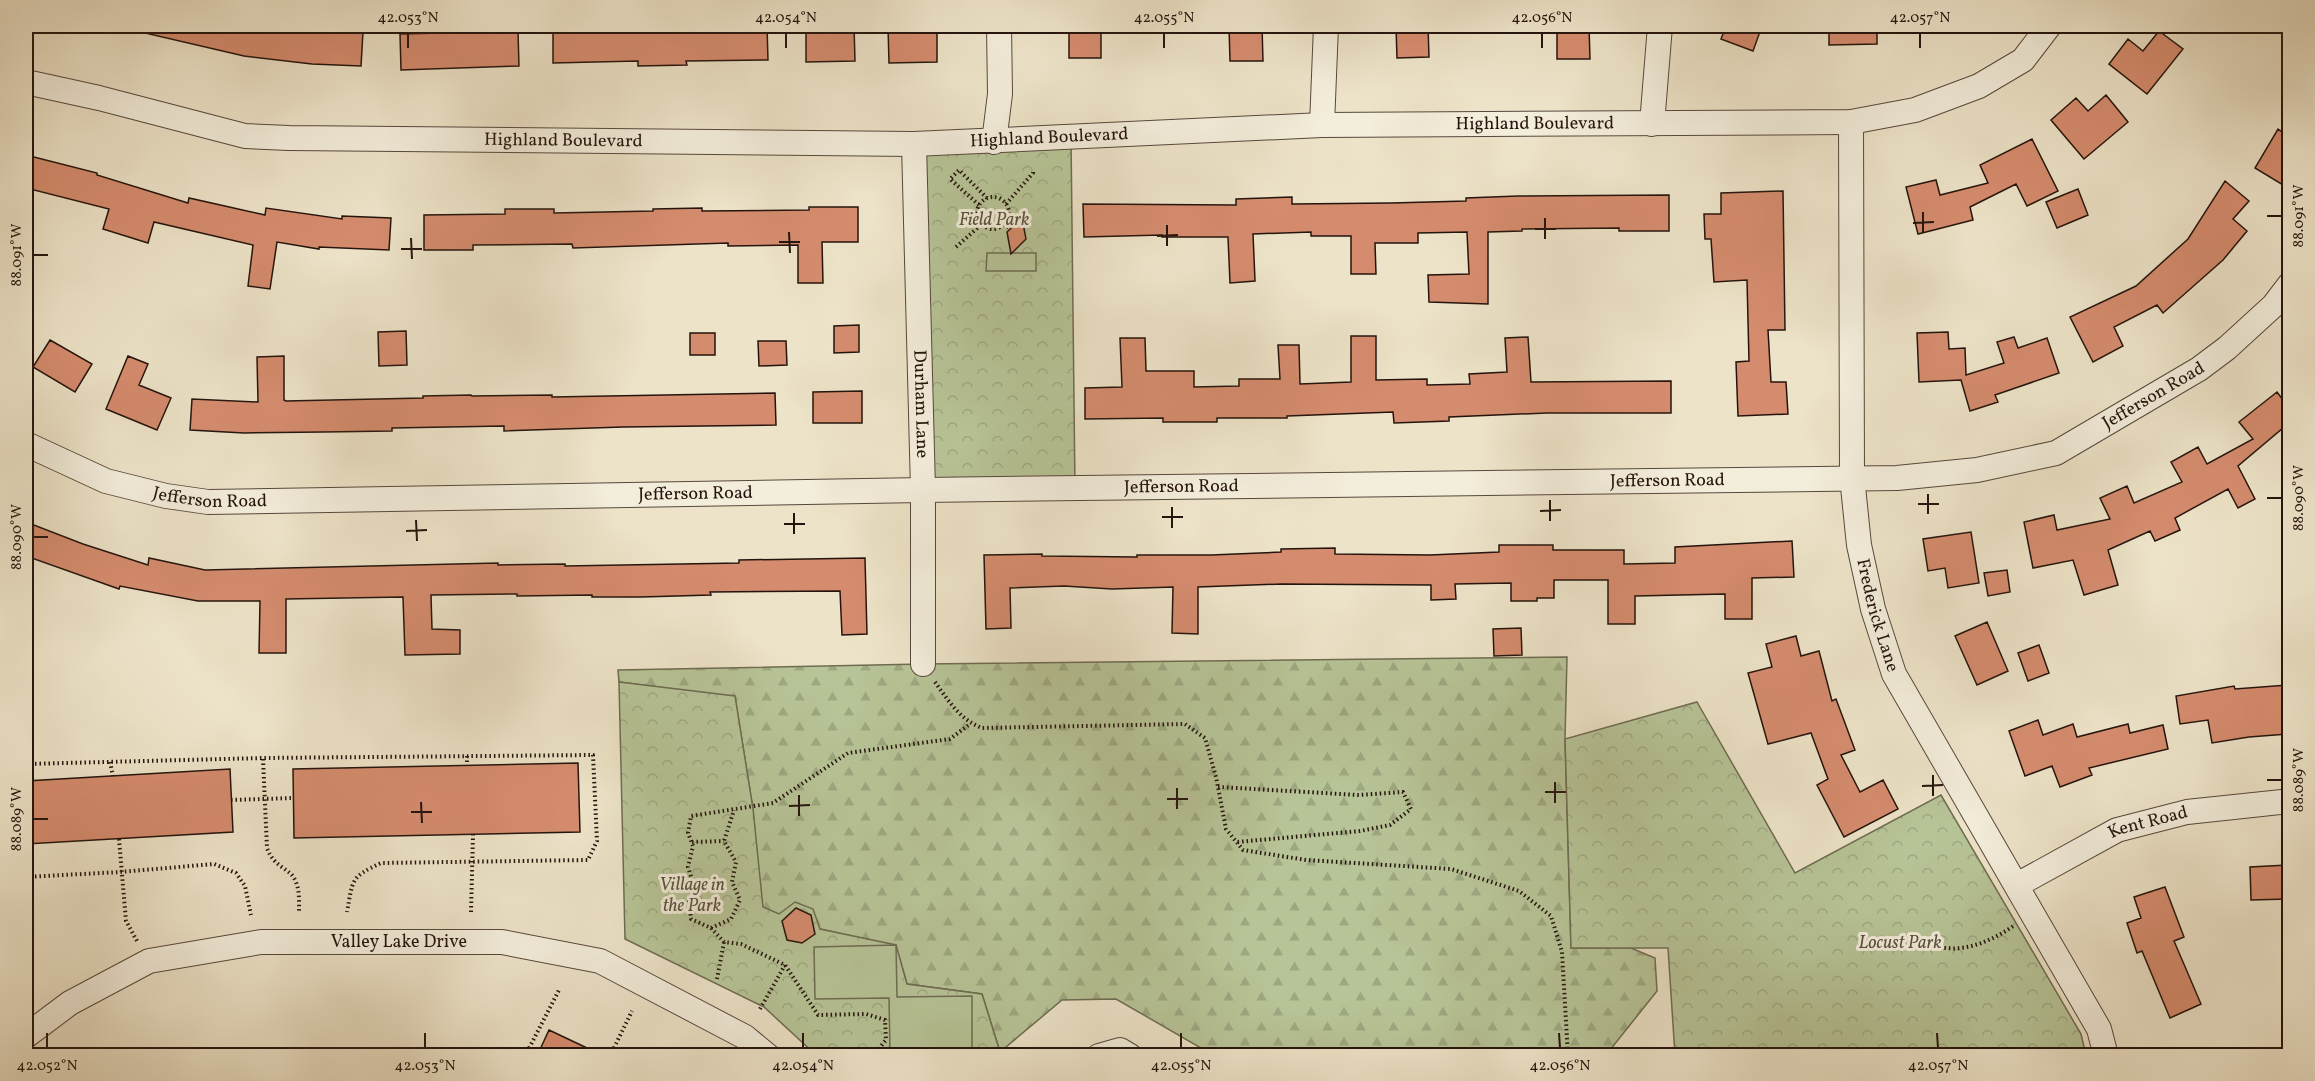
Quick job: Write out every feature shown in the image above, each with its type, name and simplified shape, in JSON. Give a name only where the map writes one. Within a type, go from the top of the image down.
[{"type":"street","points":[[994,142],[1000,94],[999,26]]},
{"type":"street","points":[[1322,125],[1326,26]]},
{"type":"street","points":[[1652,124],[1660,26]]},
{"type":"street","name":"Highland Boulevard","points":[[26,82],[99,98],[245,136],[914,144],[1322,125],[1851,122],[1915,110],[1979,86],[2023,60],[2049,26]]},
{"type":"street","name":"Frederick Lane","points":[[1851,122],[1852,477],[1859,545],[1873,609],[1894,674],[2099,1029],[2106,1056]]},
{"type":"street","name":"Durham Lane","points":[[914,144],[923,490],[923,664]]},
{"type":"street","name":"Jefferson Road","points":[[26,444],[106,481],[166,496],[208,502],[1897,477],[1977,471],[2056,453],[2199,369],[2227,348],[2266,312],[2289,284]]},
{"type":"street","name":"Kent Road","points":[[2017,885],[2118,830],[2187,812],[2289,801]]},
{"type":"street","name":"Valley Lake Drive","points":[[26,1036],[70,1003],[149,961],[261,942],[502,942],[600,961],[745,1037],[768,1056]]},
{"type":"street","points":[[1099,1056],[1120,1050],[1130,1056]]},
{"type":"path","points":[[1006,204],[1033,173],[1033,169]]},
{"type":"path","points":[[979,205],[950,179],[959,170],[987,198]]},
{"type":"path","points":[[987,198],[998,198],[1006,204],[1009,214],[1005,223],[996,228],[982,224],[978,215],[979,205],[987,198]]},
{"type":"path","points":[[1005,223],[1010,229]]},
{"type":"path","points":[[956,247],[982,224]]},
{"type":"path","points":[[923,664],[954,708],[970,724],[982,728],[1185,724],[1205,738],[1226,829],[1243,850],[1306,860],[1451,869],[1519,891],[1551,916],[1562,952],[1568,1056]]},
{"type":"path","points":[[873,1056],[886,1040],[885,1020],[866,1014],[818,1015],[785,965],[741,944],[724,942],[711,928],[691,919],[689,901],[694,886],[688,867],[693,846],[688,833],[691,816],[774,803],[848,753],[950,739],[970,724]]},
{"type":"path","points":[[26,764],[263,758],[593,755],[597,841],[588,860],[381,863],[361,872],[352,883],[347,912]]},
{"type":"path","points":[[467,756],[467,766]]},
{"type":"path","points":[[263,758],[267,848],[270,857],[294,877],[298,888],[299,913]]},
{"type":"path","points":[[110,762],[113,776]]},
{"type":"path","points":[[1218,788],[1359,795],[1403,792],[1411,809],[1390,825],[1360,831],[1236,842]]},
{"type":"path","points":[[231,800],[293,798]]},
{"type":"path","points":[[711,928],[731,919],[740,900],[732,882],[736,862],[724,841],[734,809]]},
{"type":"path","points":[[471,912],[473,835]]},
{"type":"path","points":[[119,839],[120,872],[124,881],[126,921],[137,941]]},
{"type":"path","points":[[692,842],[724,841]]},
{"type":"path","points":[[26,877],[214,864],[236,873],[245,886],[251,915]]},
{"type":"path","points":[[1915,937],[1930,946],[1939,948],[1955,949],[1977,945],[1997,937],[2034,914]]},
{"type":"path","points":[[717,979],[724,942]]},
{"type":"path","points":[[760,1009],[785,965]]},
{"type":"path","points":[[525,1056],[560,988]]},
{"type":"path","points":[[610,1056],[632,1011]]},
{"type":"path","points":[[528,1048],[538,1054]]},
{"type":"green space","name":"Field Park","points":[[1071,138],[1075,489],[923,490],[914,144]]},
{"type":"green space","points":[[987,253],[1036,253],[1036,271],[986,271]]},
{"type":"green space","points":[[1567,657],[1565,739],[1571,948],[1631,948],[1655,958],[1657,991],[1606,1055],[1210,1055],[1116,999],[1062,1000],[1000,1052],[982,994],[907,984],[896,946],[820,929],[762,908],[753,809],[735,697],[619,682],[618,670],[923,664]]},
{"type":"green space","name":"Village in the Park","points":[[619,682],[735,696],[753,809],[763,907],[779,914],[795,902],[813,909],[820,929],[896,945],[907,984],[982,994],[1000,1052],[994,1056],[816,1055],[764,1007],[625,939]]},
{"type":"green space","name":"Locust Park","points":[[1697,702],[1795,873],[1941,795],[2081,1034],[2086,1055],[1675,1055],[1668,948],[1571,948],[1565,739]]},
{"type":"green space","points":[[896,945],[897,997],[972,996],[972,1051],[890,1052],[889,998],[815,999],[814,947]]},
{"type":"building","points":[[146,26],[271,26],[315,31],[315,28],[363,32],[361,66],[312,64],[244,56],[145,33]]},
{"type":"building","points":[[719,26],[767,26],[768,60],[686,61],[687,65],[638,66],[638,61],[553,63],[553,31],[719,29]]},
{"type":"building","points":[[806,26],[854,26],[855,61],[806,62]]},
{"type":"building","points":[[1069,26],[1101,26],[1101,58],[1069,58]]},
{"type":"building","points":[[1229,26],[1262,26],[1263,61],[1230,61]]},
{"type":"building","points":[[1396,26],[1428,26],[1429,57],[1397,58]]},
{"type":"building","points":[[1557,26],[1589,26],[1590,59],[1557,59]]},
{"type":"building","points":[[1726,26],[1762,26],[1753,51],[1721,39]]},
{"type":"building","points":[[1829,26],[1877,26],[1877,44],[1829,45]]},
{"type":"building","points":[[888,27],[937,27],[937,62],[889,63]]},
{"type":"building","points":[[518,31],[519,66],[401,70],[400,34]]},
{"type":"building","points":[[2159,31],[2183,49],[2147,94],[2109,64],[2128,39],[2143,51]]},
{"type":"building","points":[[2106,95],[2128,122],[2084,159],[2051,120],[2076,98],[2088,111]]},
{"type":"building","points":[[2278,129],[2289,137],[2289,173],[2283,185],[2255,168]]},
{"type":"building","points":[[2032,139],[2058,191],[2027,206],[2016,184],[1970,207],[1973,220],[1918,234],[1906,187],[1936,180],[1940,195],[1988,183],[1980,165]]},
{"type":"building","points":[[26,155],[97,173],[97,175],[188,203],[189,198],[265,215],[266,208],[342,219],[342,216],[391,218],[389,250],[319,247],[319,249],[277,242],[270,289],[248,286],[253,245],[154,222],[148,243],[103,229],[109,209],[26,188]]},
{"type":"building","points":[[2225,181],[2249,201],[2233,219],[2247,231],[2223,260],[2163,313],[2157,305],[2114,327],[2123,346],[2093,362],[2070,317],[2136,286],[2188,239]]},
{"type":"building","points":[[2078,189],[2088,215],[2057,228],[2046,202]]},
{"type":"building","points":[[1783,191],[1785,330],[1768,330],[1771,382],[1786,382],[1788,414],[1738,416],[1736,362],[1749,361],[1747,280],[1714,282],[1711,239],[1705,239],[1704,214],[1721,214],[1721,193]]},
{"type":"building","points":[[1669,195],[1669,231],[1619,231],[1619,228],[1522,229],[1522,231],[1488,232],[1488,304],[1429,302],[1428,275],[1469,274],[1467,232],[1418,233],[1418,243],[1375,243],[1376,274],[1351,274],[1351,236],[1311,236],[1311,232],[1253,234],[1255,281],[1230,283],[1228,237],[1162,237],[1162,235],[1084,237],[1083,204],[1236,205],[1236,199],[1292,197],[1292,204],[1466,201],[1466,198],[1518,196]]},
{"type":"building","points":[[809,207],[858,207],[858,242],[822,242],[823,283],[798,283],[798,245],[728,246],[728,243],[573,248],[572,244],[473,245],[473,250],[424,250],[424,215],[505,214],[505,209],[554,209],[554,213],[702,208],[702,211],[809,210]]},
{"type":"building","points":[[1022,218],[1026,239],[1011,254],[1007,232]]},
{"type":"building","points":[[859,325],[859,352],[834,353],[834,326]]},
{"type":"building","points":[[406,331],[407,365],[379,366],[378,332]]},
{"type":"building","points":[[1948,332],[1949,349],[1965,348],[1966,375],[2004,363],[1997,342],[2014,337],[2018,348],[2047,338],[2059,373],[1995,395],[1998,402],[1970,411],[1961,380],[1919,382],[1917,333]]},
{"type":"building","points":[[690,333],[715,333],[715,355],[690,355]]},
{"type":"building","points":[[1351,336],[1376,336],[1376,380],[1427,379],[1427,385],[1470,384],[1469,374],[1507,372],[1505,338],[1528,337],[1531,382],[1671,381],[1671,413],[1547,413],[1449,417],[1449,421],[1394,423],[1393,412],[1287,416],[1287,418],[1217,418],[1217,422],[1163,422],[1163,418],[1085,419],[1085,388],[1122,387],[1120,338],[1145,338],[1146,371],[1194,371],[1194,387],[1239,386],[1239,379],[1280,379],[1278,345],[1299,345],[1300,384],[1351,382]]},
{"type":"building","points":[[50,340],[92,364],[75,392],[33,367]]},
{"type":"building","points":[[758,341],[786,341],[787,365],[759,366]]},
{"type":"building","points":[[128,356],[148,364],[139,385],[171,398],[157,430],[106,409]]},
{"type":"building","points":[[284,356],[284,400],[286,401],[471,395],[552,395],[552,397],[775,393],[776,425],[504,431],[504,426],[323,432],[244,433],[190,430],[192,399],[258,402],[257,357]]},
{"type":"building","points":[[862,391],[862,423],[813,423],[813,392]]},
{"type":"building","points":[[2277,392],[2289,408],[2289,423],[2238,466],[2255,499],[2238,508],[2228,489],[2175,518],[2180,530],[2155,541],[2150,531],[2108,550],[2118,585],[2084,595],[2073,560],[2033,568],[2024,522],[2054,515],[2057,530],[2110,519],[2100,498],[2127,486],[2134,503],[2182,482],[2171,462],[2198,447],[2207,464],[2253,439],[2239,422]]},
{"type":"building","points":[[26,522],[83,544],[148,565],[149,558],[205,570],[498,563],[498,565],[565,564],[565,566],[739,563],[739,560],[865,558],[867,634],[842,635],[840,591],[710,592],[711,595],[641,597],[517,596],[517,594],[431,595],[432,629],[460,630],[460,654],[405,655],[403,597],[286,599],[286,653],[259,653],[260,601],[198,601],[120,586],[119,589],[26,556]]},
{"type":"building","points":[[1971,532],[1979,583],[1948,588],[1945,568],[1928,571],[1923,539]]},
{"type":"building","points":[[1792,541],[1794,577],[1752,578],[1752,619],[1725,619],[1725,594],[1635,596],[1635,624],[1608,624],[1608,580],[1554,580],[1554,598],[1537,598],[1537,601],[1511,601],[1511,583],[1455,584],[1456,599],[1431,600],[1431,585],[1281,584],[1198,587],[1198,634],[1172,633],[1173,587],[1112,589],[1064,586],[1010,588],[1011,628],[986,629],[984,555],[1137,557],[1137,555],[1211,555],[1281,552],[1281,549],[1335,548],[1335,554],[1430,555],[1499,552],[1499,545],[1553,545],[1553,550],[1624,550],[1624,564],[1675,563],[1675,547]]},
{"type":"building","points":[[2007,570],[2010,592],[1988,596],[1984,573]]},
{"type":"building","points":[[1987,622],[2008,671],[1977,685],[1955,636]]},
{"type":"building","points":[[1521,628],[1522,655],[1494,656],[1493,629]]},
{"type":"building","points":[[1796,636],[1801,656],[1819,651],[1832,701],[1836,699],[1855,750],[1841,755],[1860,792],[1883,780],[1898,809],[1844,837],[1817,785],[1828,779],[1811,733],[1768,744],[1748,673],[1772,667],[1766,644]]},
{"type":"building","points":[[2039,645],[2049,673],[2028,681],[2018,653]]},
{"type":"building","points":[[2289,685],[2289,734],[2212,743],[2208,720],[2180,724],[2176,696],[2234,686],[2235,689]]},
{"type":"building","points":[[2038,720],[2043,735],[2073,724],[2077,737],[2128,724],[2130,733],[2163,725],[2168,749],[2089,768],[2092,775],[2060,787],[2052,766],[2025,776],[2009,731]]},
{"type":"building","points":[[578,763],[580,832],[294,838],[293,769]]},
{"type":"building","points":[[230,769],[233,832],[26,844],[26,781]]},
{"type":"building","points":[[2289,865],[2289,899],[2251,900],[2250,867]]},
{"type":"building","points":[[2165,887],[2184,937],[2174,941],[2201,1004],[2170,1018],[2142,951],[2137,953],[2127,923],[2141,918],[2134,897]]},
{"type":"building","points":[[796,908],[811,915],[815,934],[802,943],[787,940],[782,921]]},
{"type":"building","points":[[549,1030],[604,1056],[537,1056]]}]
